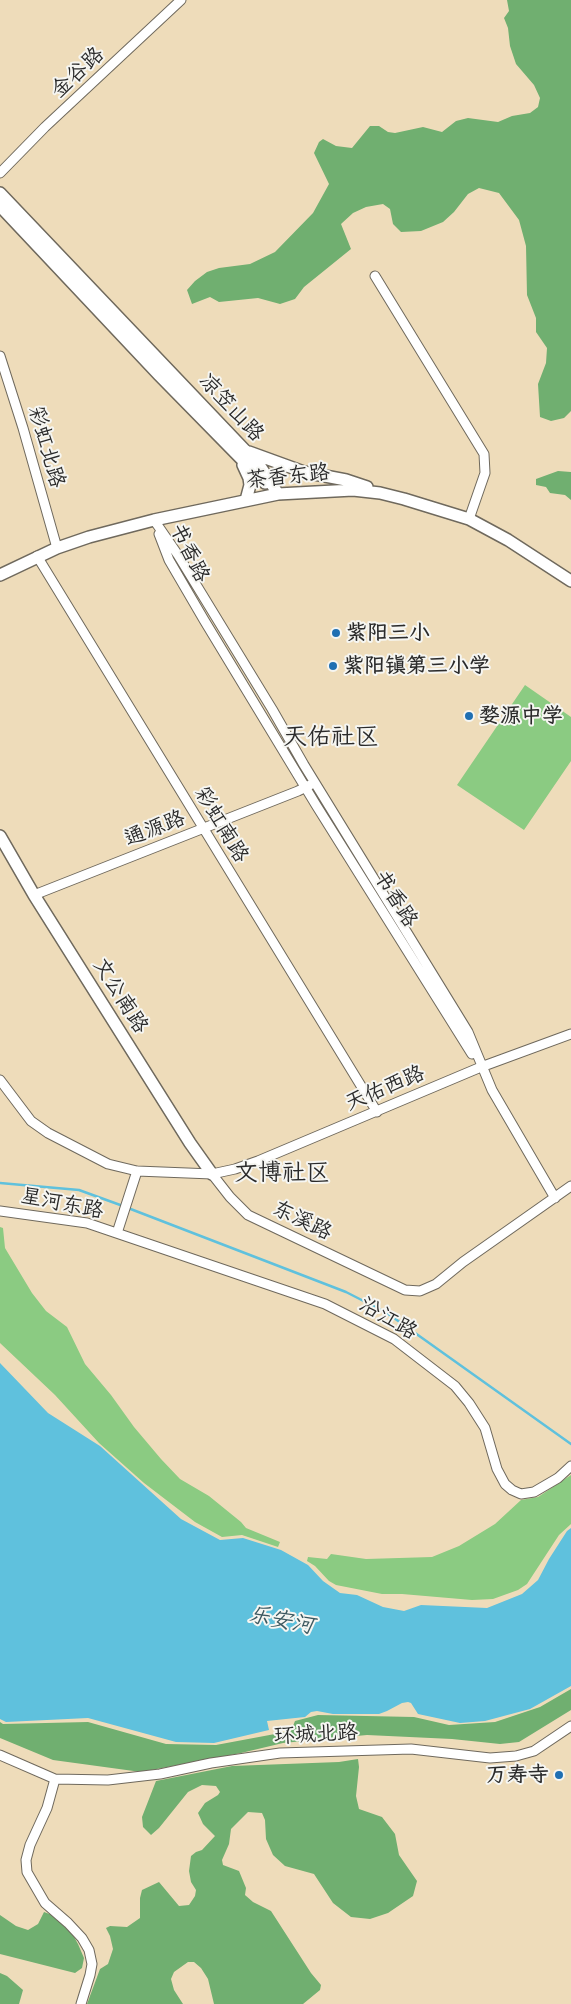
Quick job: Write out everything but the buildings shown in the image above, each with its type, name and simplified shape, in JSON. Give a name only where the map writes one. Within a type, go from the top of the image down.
[{"type":"main road","name":"凉笠山路","points":[[0,192],[278,494]]},
{"type":"main road","name":"凉笠山路","points":[[0,206],[240,452]]},
{"type":"main road","points":[[240,452],[304,472],[346,480],[380,493]]},
{"type":"main road","points":[[240,452],[250,485],[246,500]]},
{"type":"main road","name":"茶香东路","points":[[0,575],[57,548],[89,537],[154,520],[278,494],[352,490],[380,493],[470,519],[508,540],[571,581]]},
{"type":"main road","name":"文公南路","points":[[0,836],[34,895],[190,1143],[212,1174]]},
{"type":"street","name":"金谷路","points":[[0,173],[45,127],[181,0]]},
{"type":"street","points":[[375,276],[484,454],[486,473],[470,519]]},
{"type":"street","name":"彩虹北路","points":[[0,356],[23,428],[57,548]]},
{"type":"street","name":"书香路","points":[[154,520],[178,555],[468,1032],[492,1090],[555,1198]]},
{"type":"street","name":"书香路","points":[[154,520],[169,560],[306,787],[481,1067]]},
{"type":"street","name":"彩虹南路","points":[[37,556],[377,1112]]},
{"type":"street","name":"通源路","points":[[34,895],[203,829],[315,782]]},
{"type":"street","name":"天佑西路","points":[[212,1174],[235,1170],[481,1067],[571,1034]]},
{"type":"street","points":[[0,1080],[31,1121],[48,1133],[108,1164],[138,1170],[212,1174]]},
{"type":"street","points":[[118,1233],[138,1170]]},
{"type":"street","name":"东溪路","points":[[212,1174],[230,1197],[248,1215],[405,1290],[420,1291],[436,1284],[463,1262],[571,1186]]},
{"type":"street","name":"星河东路","points":[[0,1211],[87,1223],[118,1233]]},
{"type":"street","name":"沿江路","points":[[118,1233],[325,1304],[394,1339],[455,1386],[469,1403],[485,1428],[496,1469],[505,1484],[521,1494],[527,1494],[541,1488],[558,1478],[571,1466]]},
{"type":"street","name":"环城北路","points":[[55,1779],[108,1780],[160,1774],[211,1763],[280,1753],[411,1749],[490,1758],[516,1756],[534,1750],[571,1726]]},
{"type":"street","points":[[0,1755],[55,1779],[47,1808],[30,1845],[26,1860],[27,1872],[45,1903],[68,1923],[82,1938],[89,1950],[92,1964],[81,2004]]},
{"type":"green space","points":[[507,0],[571,0],[571,411],[564,418],[551,421],[540,417],[538,384],[546,363],[547,348],[536,332],[536,318],[527,295],[526,246],[519,220],[499,193],[479,188],[468,194],[454,212],[443,222],[421,231],[401,232],[393,224],[390,209],[383,204],[366,207],[353,213],[341,224],[351,249],[304,287],[295,299],[280,304],[258,298],[219,302],[210,297],[192,304],[187,290],[195,281],[207,272],[219,268],[250,264],[275,252],[313,213],[329,184],[314,153],[319,142],[323,139],[336,146],[352,148],[370,126],[379,126],[388,132],[395,133],[423,127],[442,132],[456,121],[468,118],[498,122],[512,116],[530,113],[538,107],[540,98],[534,85],[516,64],[510,46],[508,28],[504,18],[509,11]]},
{"type":"green space","points":[[558,471],[571,472],[571,500],[565,495],[550,493],[546,487],[536,485],[536,479]]},
{"type":"green space","points":[[525,685],[571,717],[571,761],[524,830],[457,785]]},
{"type":"green space","points":[[0,1227],[3,1228],[5,1248],[32,1293],[46,1311],[67,1327],[85,1364],[161,1459],[180,1479],[209,1496],[246,1528],[280,1542],[278,1547],[242,1535],[222,1537],[195,1522],[144,1483],[99,1443],[55,1395],[0,1343]]},
{"type":"green space","points":[[571,1475],[571,1524],[559,1535],[527,1584],[518,1590],[493,1599],[472,1600],[382,1594],[336,1585],[307,1561],[308,1557],[327,1559],[331,1554],[366,1559],[432,1557],[459,1546],[495,1524],[521,1500],[538,1497]]},
{"type":"green space","points":[[571,1689],[571,1710],[519,1742],[500,1744],[452,1739],[367,1735],[283,1743],[141,1772],[53,1760],[0,1738],[0,1722],[3,1724],[88,1722],[166,1744],[216,1745],[291,1731],[295,1721],[318,1715],[414,1717],[449,1725],[495,1722],[540,1707]]},
{"type":"green space","points":[[358,1759],[356,1796],[359,1809],[382,1817],[395,1834],[399,1855],[417,1881],[413,1896],[388,1913],[370,1919],[351,1917],[333,1903],[314,1874],[285,1866],[273,1855],[266,1839],[265,1820],[262,1813],[248,1812],[231,1829],[229,1844],[222,1860],[223,1865],[239,1871],[246,1888],[245,1895],[253,1902],[271,1911],[311,1973],[321,1985],[320,1990],[303,2004],[214,2004],[208,1979],[201,1968],[194,1962],[188,1962],[174,1972],[171,1979],[174,1990],[183,2004],[87,2004],[100,1969],[108,1964],[113,1949],[106,1928],[110,1926],[127,1927],[140,1918],[142,1890],[159,1882],[179,1906],[189,1905],[195,1896],[196,1890],[191,1882],[189,1871],[191,1856],[202,1850],[215,1836],[203,1824],[198,1813],[205,1803],[220,1792],[216,1786],[202,1785],[188,1792],[151,1835],[143,1827],[142,1817],[156,1781],[232,1766],[339,1762]]},
{"type":"green space","points":[[44,1912],[55,1916],[73,1935],[78,1944],[84,1958],[82,1968],[75,1973],[0,1954],[0,1915],[16,1926],[28,1930],[38,1924]]},
{"type":"green space","points":[[0,1973],[7,1976],[23,1990],[19,2004],[0,2004]]},
{"type":"water","name":"乐安河","points":[[0,1363],[48,1413],[100,1446],[181,1519],[220,1540],[243,1538],[281,1550],[308,1565],[323,1581],[340,1593],[357,1595],[383,1607],[404,1611],[421,1605],[487,1608],[522,1594],[538,1580],[549,1559],[567,1531],[571,1528],[571,1686],[530,1709],[485,1721],[460,1723],[418,1714],[411,1703],[408,1702],[379,1714],[333,1714],[317,1711],[311,1712],[305,1717],[267,1721],[269,1730],[214,1743],[176,1742],[88,1718],[6,1722],[0,1719]]},
{"type":"waterway","points":[[0,1183],[79,1190],[123,1206]]},
{"type":"waterway","points":[[128,1208],[346,1292],[387,1313],[571,1444]]},
{"type":"place","name":"紫阳三小","points":[[336,633]]},
{"type":"place","name":"紫阳镇第三小学","points":[[333,666]]},
{"type":"place","name":"婺源中学","points":[[469,716]]},
{"type":"place","name":"万寿寺","points":[[559,1775]]},
{"type":"district","name":"天佑社区","points":[[331,738]]},
{"type":"district","name":"文博社区","points":[[282,1174]]}]
